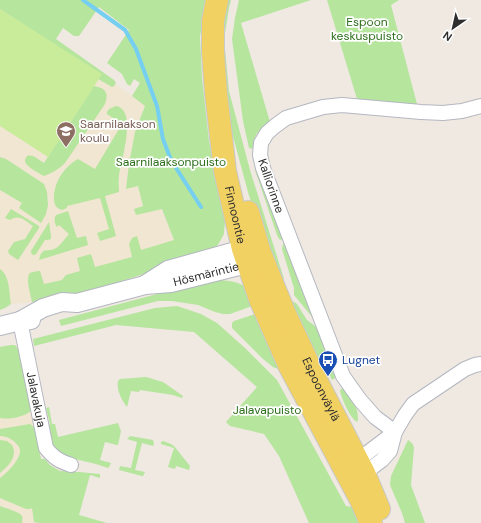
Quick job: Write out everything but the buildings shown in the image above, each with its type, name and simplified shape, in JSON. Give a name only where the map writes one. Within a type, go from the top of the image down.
[{"type":"main road","name":"Finnoontie","points":[[218,0],[214,21],[213,44],[216,93],[225,171],[250,255]]},
{"type":"main road","name":"Espoonväylä","points":[[250,255],[260,299],[289,365],[356,469],[385,523]]},
{"type":"main road","name":"Espoonväylä","points":[[356,469],[371,523]]},
{"type":"street","name":"Kalliorinne","points":[[395,432],[375,416],[360,400],[344,376],[263,168],[260,155],[261,143],[267,133],[286,118],[323,107],[342,105],[443,113],[462,111],[481,106]]},
{"type":"street","name":"Hösmärintie","points":[[0,326],[20,321],[43,308],[62,302],[77,303],[145,285],[171,283],[250,255]]},
{"type":"street","name":"Jalavakuja","points":[[20,321],[46,448],[52,456],[71,465]]},
{"type":"street","points":[[356,469],[382,460],[390,451],[395,432],[413,404],[465,369],[481,364]]},
{"type":"shaded area","name":"Saarnilaakson koulu","points":[[0,9],[102,74],[145,106],[135,132],[126,189],[138,186],[143,206],[162,209],[174,240],[66,299],[11,304],[7,278],[4,272],[0,269]]},
{"type":"shaded area","points":[[15,345],[18,350],[41,459],[34,521],[39,523],[0,523],[0,347]]},
{"type":"green space","name":"Saarnilaaksonpuisto","points":[[0,0],[206,0],[200,37],[202,78],[209,141],[225,220],[224,234],[212,252],[66,299],[54,297],[32,302],[28,283],[30,273],[40,271],[44,284],[62,280],[66,275],[80,271],[77,258],[91,254],[95,267],[132,257],[129,244],[132,238],[137,236],[141,250],[174,240],[162,209],[136,215],[134,209],[143,206],[138,186],[126,189],[135,132],[145,106],[132,96],[140,83],[134,79],[130,86],[127,84],[122,74],[107,63],[129,30],[99,7],[79,36],[74,36],[63,28],[56,39],[114,80],[116,83],[112,87],[93,76],[46,39],[0,9]]},
{"type":"green space","points":[[225,0],[231,0],[224,39],[229,91],[250,170],[284,279],[276,282],[248,192],[231,129],[225,92],[221,40]]},
{"type":"green space","points":[[239,0],[311,0],[241,23],[270,122],[256,134],[252,149],[249,148],[243,121],[232,39]]},
{"type":"green space","name":"Espoon keskuspuisto","points":[[327,0],[399,0],[391,5],[418,108],[357,99]]},
{"type":"green space","points":[[0,9],[102,74],[48,157],[0,126]]},
{"type":"green space","points":[[94,86],[101,88],[106,92],[107,97],[105,104],[65,163],[55,171],[44,176],[29,167],[25,162],[27,156],[34,157],[44,163]]},
{"type":"green space","points":[[116,106],[123,110],[126,117],[127,126],[125,148],[119,178],[119,192],[105,196],[116,236],[100,241],[97,233],[109,229],[100,198],[67,206],[67,208],[62,210],[55,204],[54,192],[64,171],[78,159],[95,169],[122,124],[107,114],[109,109]]},
{"type":"green space","points":[[0,157],[6,159],[44,184],[47,192],[48,205],[46,214],[41,223],[19,208],[22,203],[0,190]]},
{"type":"green space","points":[[256,168],[284,239],[282,240],[279,239],[277,235],[255,170]]},
{"type":"green space","points":[[11,209],[39,226],[18,260],[9,254],[8,251],[14,242],[25,239],[33,226],[19,218],[13,218],[10,220],[5,218]]},
{"type":"green space","points":[[68,211],[77,238],[86,236],[88,245],[39,260],[43,251],[58,247],[69,234],[59,225],[57,227],[55,221],[56,215]]},
{"type":"green space","points":[[49,222],[51,239],[45,240],[36,254],[32,255],[31,251]]},
{"type":"green space","points":[[285,243],[316,318],[313,318],[294,295],[294,288],[282,249],[283,244]]},
{"type":"green space","points":[[0,269],[6,276],[11,304],[0,310]]},
{"type":"green space","points":[[218,280],[236,282],[244,286],[250,293],[255,305],[230,314],[223,314],[198,305],[172,301],[158,301],[61,326],[59,320],[195,284]]},
{"type":"green space","points":[[288,300],[291,300],[297,304],[307,320],[319,329],[338,373],[332,380],[327,369],[323,371]]},
{"type":"green space","name":"Jalavapuisto","points":[[177,306],[201,314],[217,323],[277,380],[346,506],[358,508],[365,523],[309,523],[279,456],[264,434],[230,426],[226,422],[257,387],[194,332],[116,325],[34,346],[33,339],[155,308]]},
{"type":"green space","points":[[258,313],[280,367],[278,369],[263,359],[232,328],[232,323],[234,321]]},
{"type":"green space","points":[[15,345],[18,349],[31,411],[20,416],[4,419],[0,418],[0,347]]},
{"type":"green space","points":[[146,377],[163,382],[183,396],[182,398],[173,395],[140,390],[139,392],[131,391],[127,407],[120,395],[118,381],[120,379]]},
{"type":"green space","points":[[341,389],[344,389],[354,403],[358,415],[357,422],[354,420],[347,408],[340,391]]},
{"type":"green space","points":[[49,407],[52,424],[55,424],[58,437],[118,423],[121,431],[118,445],[105,442],[100,460],[111,463],[108,468],[62,456],[56,450],[52,443],[48,427],[50,424],[46,408]]},
{"type":"green space","points":[[30,424],[35,428],[41,459],[45,459],[50,465],[60,471],[100,474],[100,478],[90,475],[79,515],[107,523],[34,522],[32,508],[26,509],[0,498],[0,478],[16,461],[20,454],[20,450],[18,445],[8,437],[0,436],[0,429]]},
{"type":"green space","points":[[130,436],[153,440],[153,446],[142,443],[135,470],[145,472],[143,476],[119,470],[120,466],[131,468],[137,442],[127,439]]},
{"type":"green space","points":[[0,440],[7,441],[12,445],[14,453],[12,460],[0,473]]},
{"type":"green space","points":[[408,440],[414,447],[411,485],[425,523],[405,523],[390,485],[391,476]]},
{"type":"green space","points":[[163,441],[174,446],[190,466],[189,470],[176,466],[175,469],[168,467],[174,448],[161,444]]},
{"type":"green space","points":[[0,506],[21,515],[22,523],[0,523]]},
{"type":"waterway","points":[[83,0],[125,30],[136,49],[157,106],[163,139],[171,160],[201,207]]},
{"type":"place","name":"Saarnilaakson koulu","points":[[66,148]]},
{"type":"place","name":"Lugnet","points":[[328,377]]}]
